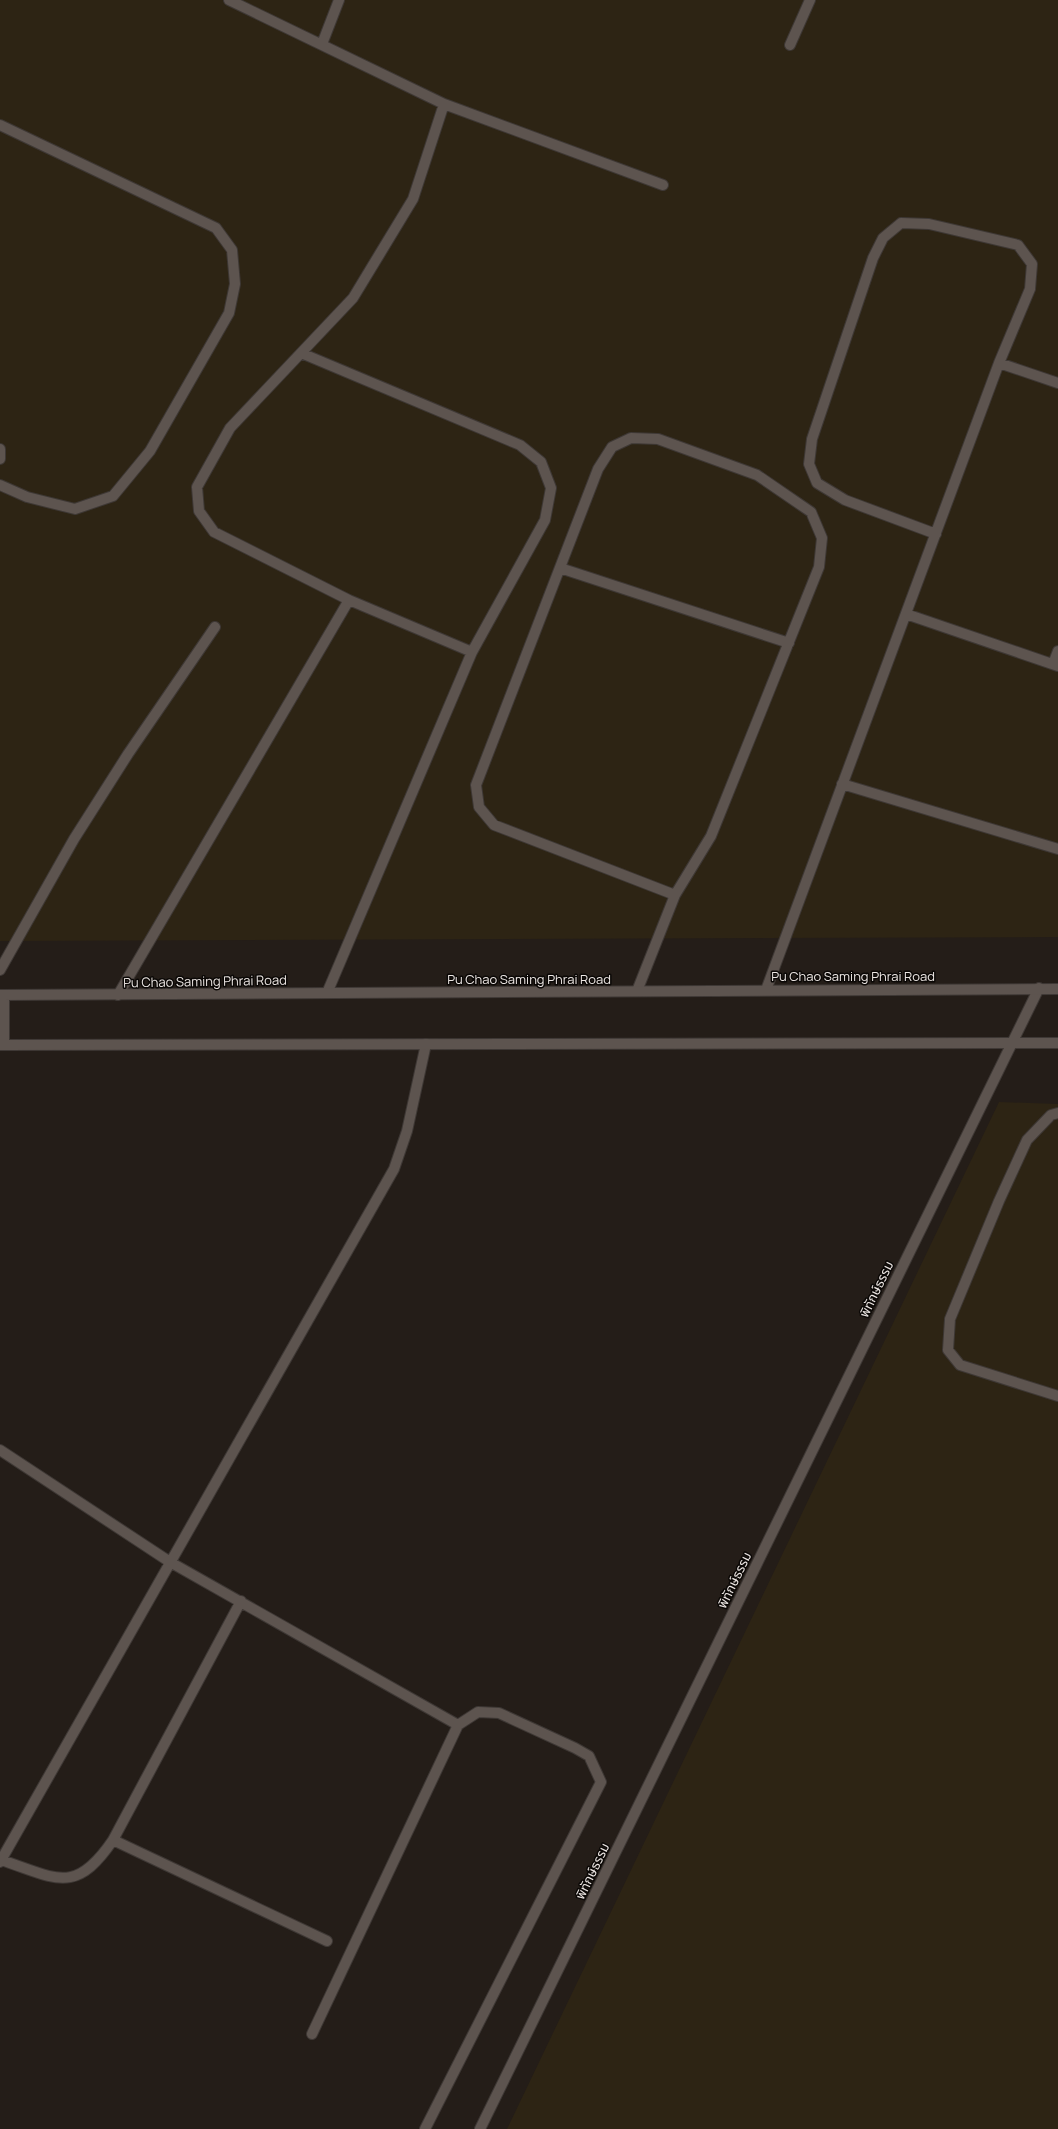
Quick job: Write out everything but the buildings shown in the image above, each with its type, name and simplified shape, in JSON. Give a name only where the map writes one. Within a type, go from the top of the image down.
[{"type":"main road","points":[[229,0],[444,104],[663,185]]},
{"type":"main road","points":[[322,44],[339,0]]},
{"type":"main road","points":[[790,45],[810,0]]},
{"type":"main road","points":[[444,104],[413,199],[352,298],[230,428],[197,487],[199,511],[214,532],[349,600],[472,652]]},
{"type":"main road","points":[[0,125],[216,228],[232,250],[235,284],[229,312],[154,444],[113,496],[75,509],[27,497],[0,485]]},
{"type":"main road","points":[[766,990],[842,784],[936,534],[999,363],[1030,289],[1032,264],[1027,255],[1018,245],[929,224],[901,223],[883,238],[873,258],[812,439],[809,464],[817,483],[845,500],[936,534]]},
{"type":"main road","points":[[301,353],[520,446],[541,462],[551,488],[545,520],[472,652],[327,993]]},
{"type":"main road","points":[[999,363],[1058,383]]},
{"type":"main road","points":[[637,991],[675,895],[711,836],[819,567],[822,538],[811,512],[757,475],[658,439],[631,438],[612,447],[598,469],[476,785],[479,807],[494,825],[675,895]]},
{"type":"main road","points":[[0,449],[0,459]]},
{"type":"main road","points":[[560,568],[789,643]]},
{"type":"main road","points":[[118,995],[349,600]]},
{"type":"main road","points":[[906,614],[1056,665],[1058,651]]},
{"type":"main road","points":[[0,970],[74,839],[128,754],[215,627]]},
{"type":"main road","points":[[842,784],[1058,849]]},
{"type":"main road","name":"พิทักษ์ธรรม","points":[[480,2129],[1011,1042],[1039,988]]},
{"type":"main road","name":"Pu Chao Saming Phrai Road","points":[[2,995],[1058,989]]},
{"type":"main road","points":[[2,995],[2,1045],[1058,1043]]},
{"type":"main road","points":[[241,1601],[113,1840],[100,1860],[80,1875],[58,1879],[0,1861],[394,1169],[407,1131],[426,1044]]},
{"type":"main road","points":[[1058,1113],[1051,1115],[1027,1140],[950,1319],[948,1350],[960,1365],[1058,1396]]},
{"type":"main road","points":[[0,1450],[170,1562],[458,1725]]},
{"type":"main road","points":[[312,2034],[458,1725],[478,1712],[499,1713],[589,1756],[601,1782],[425,2129]]},
{"type":"main road","points":[[113,1840],[327,1941]]},
{"type":"shaded area","points":[[0,0],[1058,0],[1058,937],[0,941]]},
{"type":"shaded area","points":[[999,1102],[1058,1104],[1058,2129],[507,2129]]}]
